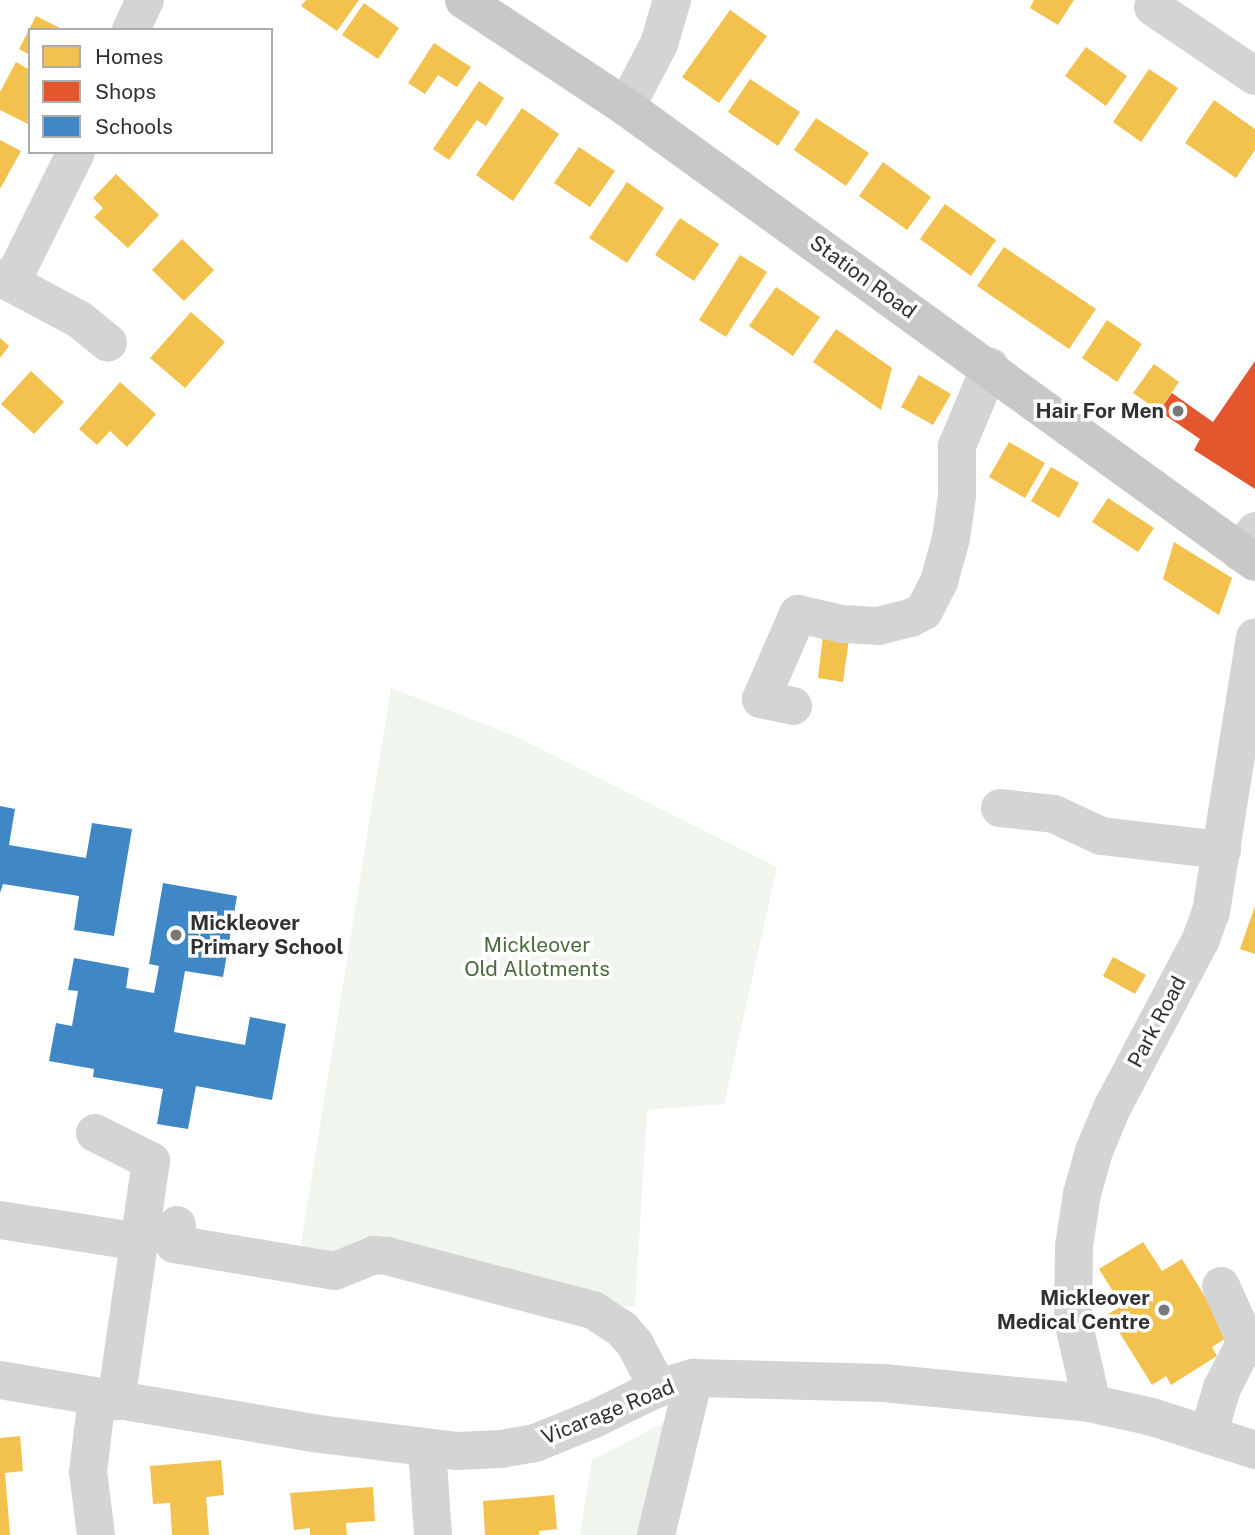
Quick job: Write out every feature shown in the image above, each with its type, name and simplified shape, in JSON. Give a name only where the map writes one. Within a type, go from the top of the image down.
[{"type":"main road","name":"Station Road","points":[[464,0],[625,107],[990,368],[1250,548]]},
{"type":"street","points":[[132,28],[145,0]]},
{"type":"street","points":[[625,107],[659,44],[672,0]]},
{"type":"street","points":[[1153,7],[1255,76]]},
{"type":"street","points":[[75,154],[6,280],[80,320],[108,343]]},
{"type":"street","points":[[793,706],[761,699],[798,614],[842,624],[878,626],[911,618],[924,611],[939,582],[951,538],[957,496],[957,446],[990,368]]},
{"type":"street","name":"Park Road","points":[[1089,1403],[1088,1385],[1073,1321],[1074,1246],[1082,1194],[1094,1151],[1112,1108],[1201,939],[1211,912],[1255,638]]},
{"type":"street","points":[[1000,808],[1055,814],[1101,836],[1222,850]]},
{"type":"street","points":[[95,1133],[151,1161],[139,1242],[88,1472],[96,1535]]},
{"type":"street","points":[[0,1220],[139,1242]]},
{"type":"street","points":[[177,1225],[174,1244],[335,1271],[395,1243],[606,1316],[676,1383],[656,1535]]},
{"type":"street","points":[[1208,1435],[1222,1388],[1249,1342],[1242,1333],[1221,1286]]},
{"type":"street","name":"Vicarage Road","points":[[0,1380],[427,1449],[478,1451],[535,1443],[676,1383],[883,1383],[1089,1403],[1152,1417],[1255,1450]]},
{"type":"street","points":[[427,1449],[433,1535]]},
{"type":"green space","name":"Mickleover Old Allotments","points":[[391,688],[510,734],[777,867],[724,1104],[647,1110],[635,1306],[596,1305],[299,1256]]},
{"type":"green space","points":[[673,1418],[639,1535],[580,1535],[592,1460]]},
{"type":"building: Homes","points":[[306,0],[359,0],[337,31],[301,6]]},
{"type":"building: Homes","points":[[1034,0],[1074,0],[1058,25],[1030,8]]},
{"type":"building: Homes","points":[[364,3],[399,28],[378,59],[342,35]]},
{"type":"building: Homes","points":[[730,10],[767,36],[719,103],[682,77]]},
{"type":"building: Homes","points":[[36,16],[60,28],[30,28]]},
{"type":"building: Homes","points":[[28,32],[28,54],[19,49]]},
{"type":"building: Homes","points":[[434,43],[471,67],[457,87],[438,75],[425,94],[408,83]]},
{"type":"building: Homes","points":[[1086,47],[1127,76],[1106,106],[1065,76]]},
{"type":"building: Homes","points":[[16,62],[28,69],[28,124],[0,110],[0,92]]},
{"type":"building: Homes","points":[[1149,69],[1178,88],[1141,142],[1113,122]]},
{"type":"building: Homes","points":[[750,79],[800,112],[778,146],[728,112]]},
{"type":"building: Homes","points":[[479,81],[504,98],[486,126],[477,120],[449,160],[433,149]]},
{"type":"building: Homes","points":[[1214,100],[1255,129],[1255,150],[1236,178],[1185,143]]},
{"type":"building: Homes","points":[[522,108],[559,134],[513,201],[476,175]]},
{"type":"building: Homes","points":[[816,118],[869,153],[846,186],[794,150]]},
{"type":"building: Homes","points":[[0,140],[21,151],[0,189]]},
{"type":"building: Homes","points":[[579,147],[615,171],[590,207],[554,183]]},
{"type":"building: Homes","points":[[883,162],[931,197],[907,230],[859,196]]},
{"type":"building: Homes","points":[[116,174],[159,215],[128,248],[94,217],[103,208],[93,198]]},
{"type":"building: Homes","points":[[627,182],[664,208],[627,263],[589,238]]},
{"type":"building: Homes","points":[[945,204],[996,240],[971,276],[920,239]]},
{"type":"building: Homes","points":[[680,218],[719,244],[694,281],[655,255]]},
{"type":"building: Homes","points":[[182,239],[214,270],[184,301],[152,270]]},
{"type":"building: Homes","points":[[1004,247],[1096,309],[1069,349],[977,286]]},
{"type":"building: Homes","points":[[740,255],[767,272],[726,337],[699,320]]},
{"type":"building: Homes","points":[[776,287],[820,317],[793,356],[749,326]]},
{"type":"building: Homes","points":[[191,312],[225,342],[185,388],[150,358]]},
{"type":"building: Homes","points":[[1107,320],[1142,344],[1117,382],[1082,358]]},
{"type":"building: Homes","points":[[836,329],[892,368],[881,410],[813,362]]},
{"type":"building: Homes","points":[[0,338],[9,346],[0,358]]},
{"type":"building: Homes","points":[[1154,364],[1179,382],[1159,411],[1133,393]]},
{"type":"building: Homes","points":[[31,371],[64,402],[34,434],[1,404]]},
{"type":"building: Homes","points":[[919,375],[951,394],[933,425],[901,407]]},
{"type":"building: Homes","points":[[120,382],[156,414],[127,447],[110,431],[97,445],[79,429]]},
{"type":"building: Homes","points":[[1009,442],[1045,463],[1025,498],[989,477]]},
{"type":"building: Homes","points":[[1051,467],[1079,483],[1059,518],[1031,501]]},
{"type":"building: Homes","points":[[1108,498],[1154,528],[1138,552],[1092,522]]},
{"type":"building: Homes","points":[[1174,542],[1232,578],[1219,615],[1163,579]]},
{"type":"building: Homes","points":[[823,636],[849,639],[843,682],[818,678]]},
{"type":"building: Homes","points":[[1255,906],[1255,954],[1240,949]]},
{"type":"building: Homes","points":[[1113,957],[1146,975],[1135,994],[1103,976]]},
{"type":"building: Homes","name":"Mickleover Medical Centre","points":[[1143,1242],[1162,1271],[1182,1259],[1229,1336],[1212,1347],[1217,1356],[1171,1385],[1166,1376],[1152,1385],[1108,1314],[1122,1306],[1099,1269]]},
{"type":"building: Homes","points":[[20,1436],[23,1471],[5,1473],[10,1535],[0,1535],[0,1438]]},
{"type":"building: Homes","points":[[221,1460],[224,1495],[206,1497],[209,1535],[172,1535],[170,1503],[153,1504],[150,1466]]},
{"type":"building: Homes","points":[[373,1487],[375,1521],[346,1523],[347,1535],[310,1535],[310,1528],[294,1530],[290,1493]]},
{"type":"building: Homes","points":[[554,1495],[557,1529],[539,1531],[539,1535],[485,1535],[483,1501]]},
{"type":"building: Shops","points":[[1255,361],[1255,489],[1194,450],[1200,439],[1159,411],[1172,393],[1213,422]]},
{"type":"building: Schools","points":[[0,806],[15,809],[9,845],[86,858],[92,823],[132,829],[114,936],[74,930],[79,896],[3,884],[0,893]]},
{"type":"building: Schools","name":"Mickleover Primary School","points":[[163,883],[237,896],[223,977],[185,971],[174,1032],[245,1045],[250,1017],[286,1024],[272,1100],[196,1086],[188,1129],[157,1124],[163,1089],[93,1077],[94,1069],[49,1061],[56,1023],[72,1026],[78,991],[68,990],[74,958],[129,968],[126,988],[154,993],[159,966],[149,964]]},
{"type":"place","name":"Hair For Men","points":[[1178,411]]},
{"type":"place","name":"Mickleover Primary School","points":[[176,935]]},
{"type":"place","name":"Mickleover Medical Centre","points":[[1164,1310]]}]
